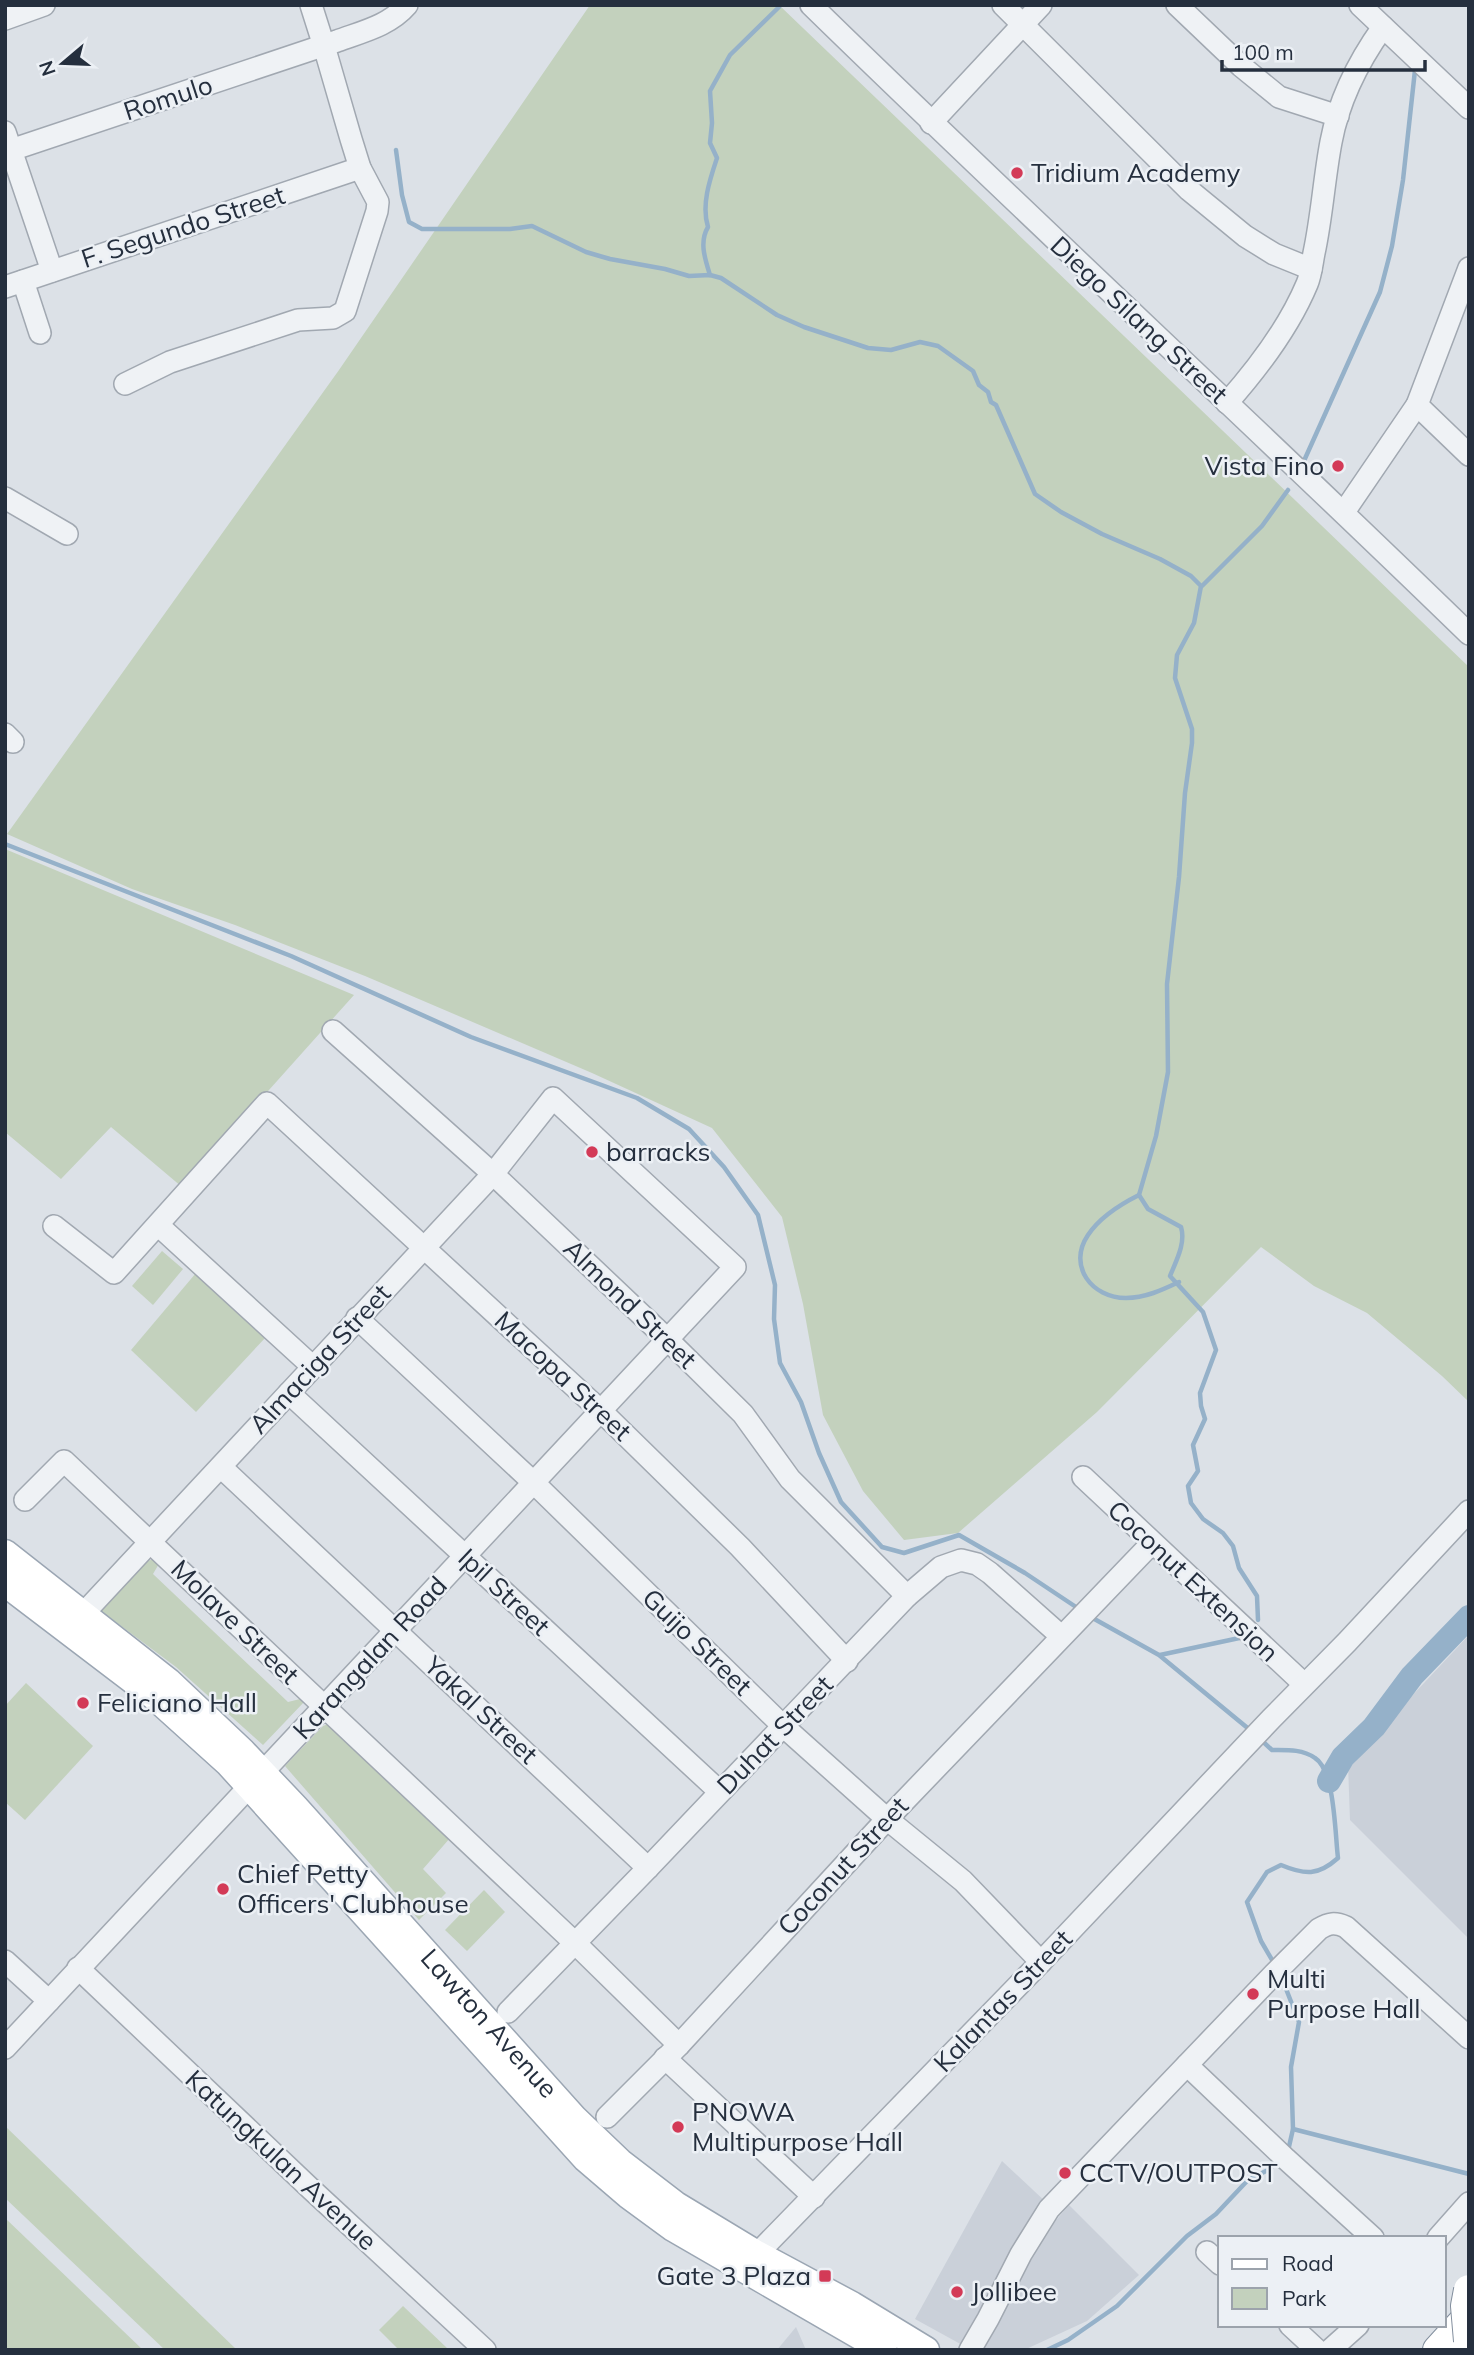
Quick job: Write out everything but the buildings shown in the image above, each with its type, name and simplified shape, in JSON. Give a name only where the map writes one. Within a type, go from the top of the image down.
[{"type":"highway","points":[[1469,2290],[1466,2306],[1469,2341]]},
{"type":"highway","points":[[1437,2350],[1469,2316]]},
{"type":"main road","name":"Lawton Avenue","points":[[5,1553],[169,1682],[586,2159],[628,2195],[673,2228],[884,2350]]},
{"type":"main road","name":"Lawton Avenue","points":[[5,1583],[156,1698],[228,1763],[257,1780],[574,2118],[641,2179],[676,2205],[757,2254],[852,2305],[925,2350]]},
{"type":"main road","points":[[1446,2323],[1469,2298]]},
{"type":"main road","points":[[825,2315],[855,2350]]},
{"type":"main road","points":[[1446,2350],[1469,2326]]},
{"type":"main road","points":[[1420,2350],[1442,2327]]},
{"type":"street","points":[[5,19],[44,5]]},
{"type":"street","points":[[124,384],[170,362],[298,320],[333,318],[345,311],[378,202],[360,168],[311,5]]},
{"type":"street","name":"Romulo","points":[[8,141],[324,46],[383,24],[407,5]]},
{"type":"street","name":"Diego Silang Street","points":[[811,5],[931,123],[1344,512],[1469,634]]},
{"type":"street","points":[[1003,5],[1189,190],[1245,236],[1274,254],[1311,269]]},
{"type":"street","points":[[931,123],[1041,5]]},
{"type":"street","points":[[1177,5],[1241,66],[1279,97],[1338,116]]},
{"type":"street","points":[[1360,5],[1469,108]]},
{"type":"street","points":[[1227,402],[1254,373],[1308,282],[1321,219],[1331,141],[1342,99],[1363,55],[1383,27]]},
{"type":"street","points":[[8,141],[52,271]]},
{"type":"street","name":"F. Segundo Street","points":[[14,284],[360,168]]},
{"type":"street","points":[[1344,512],[1417,405],[1467,279]]},
{"type":"street","points":[[14,284],[40,333]]},
{"type":"street","points":[[1417,405],[1469,455]]},
{"type":"street","points":[[5,498],[67,534]]},
{"type":"street","name":"Almond Street","points":[[334,1031],[493,1174],[667,1339],[743,1414],[790,1479],[907,1596]]},
{"type":"street","name":"Almaciga Street","points":[[83,1614],[493,1174],[552,1098],[735,1267]]},
{"type":"street","name":"Macopa Street","points":[[158,1224],[267,1103],[601,1411],[740,1547],[847,1661]]},
{"type":"street","points":[[54,1226],[114,1273],[158,1224],[313,1367]]},
{"type":"street","name":"Karangalan Road","points":[[5,2048],[735,1267]]},
{"type":"street","name":"Guijo Street","points":[[357,1318],[534,1483],[783,1726],[887,1819],[963,1881],[1041,1962]]},
{"type":"street","name":"Ipil Street","points":[[289,1393],[719,1791]]},
{"type":"street","name":"Molave Street","points":[[25,1500],[64,1461],[575,1943],[672,2052],[814,2197]]},
{"type":"street","name":"Yakal Street","points":[[221,1467],[648,1868]]},
{"type":"street","name":"Coconut Extension","points":[[1083,1477],[1304,1684]]},
{"type":"street","points":[[1304,1684],[1347,1642],[1469,1511]]},
{"type":"street","name":"Coconut Street","points":[[607,2117],[672,2052],[1060,1636],[1152,1543]]},
{"type":"street","name":"Duhat Street","points":[[508,2012],[929,1575],[950,1562],[961,1560],[977,1564],[1060,1636]]},
{"type":"street","name":"Kalantas Street","points":[[757,2254],[1041,1962],[1304,1684]]},
{"type":"street","points":[[970,2350],[1021,2254],[1049,2208],[1319,1929],[1327,1924],[1338,1923],[1346,1927],[1469,2038]]},
{"type":"street","points":[[5,1961],[49,2001]]},
{"type":"street","name":"Katungkulan Avenue","points":[[78,1968],[485,2350]]},
{"type":"street","points":[[1187,2065],[1371,2236]]},
{"type":"street","points":[[1440,2236],[1469,2203]]},
{"type":"street","points":[[1292,2327],[1317,2350]]},
{"type":"street","points":[[1330,2350],[1356,2327]]},
{"type":"shaded area","points":[[1469,1635],[1469,1939],[1350,1820],[1348,1764]]},
{"type":"shaded area","points":[[1002,2161],[1048,2204],[964,2346],[915,2319]]},
{"type":"shaded area","points":[[1069,2205],[1139,2275],[1087,2321],[1024,2350],[975,2350],[1031,2250]]},
{"type":"shaded area","points":[[796,2327],[806,2350],[777,2350]]},
{"type":"green space","points":[[590,5],[779,5],[1469,667],[1469,1402],[1367,1313],[1314,1286],[1261,1247],[1097,1412],[958,1533],[904,1540],[863,1491],[823,1415],[803,1304],[782,1217],[712,1128],[592,1073],[365,976],[235,925],[132,889],[7,834],[339,370]]},
{"type":"green space","points":[[5,849],[354,995],[182,1187],[111,1127],[61,1179],[5,1132]]},
{"type":"green space","points":[[162,1251],[183,1269],[153,1305],[132,1286]]},
{"type":"green space","points":[[196,1273],[266,1337],[196,1412],[131,1350]]},
{"type":"green space","points":[[156,1559],[160,1562],[153,1574],[288,1702],[300,1699],[305,1701],[263,1745],[176,1667],[101,1611],[146,1561]]},
{"type":"green space","points":[[26,1683],[93,1746],[25,1820],[5,1802],[5,1706]]},
{"type":"green space","points":[[331,1723],[450,1838],[423,1869],[446,1893],[419,1920],[285,1766],[323,1726]]},
{"type":"green space","points":[[484,1890],[505,1912],[467,1951],[445,1930]]},
{"type":"green space","points":[[5,2126],[237,2350],[165,2350],[5,2198]]},
{"type":"green space","points":[[5,2218],[143,2350],[5,2350]]},
{"type":"green space","points":[[403,2306],[448,2349],[399,2350],[379,2330]]},
{"type":"waterway","points":[[710,275],[703,245],[708,227],[706,201],[717,158],[710,143],[710,91],[730,55],[779,7]]},
{"type":"waterway","points":[[1303,463],[1380,292],[1392,246],[1403,180],[1415,70]]},
{"type":"waterway","points":[[396,150],[409,222],[422,229],[510,229],[532,226],[586,252],[610,259],[689,276],[710,275],[721,278],[777,315],[868,348],[891,350],[920,342],[938,346],[973,371],[979,385],[988,392],[1035,494],[1061,512],[1102,534],[1160,559],[1191,576],[1201,586],[1194,623],[1177,655],[1175,678],[1192,729],[1192,743],[1167,984],[1168,1072],[1156,1136],[1139,1195],[1148,1209],[1181,1227],[1181,1246],[1170,1276],[1203,1312],[1216,1350],[1200,1393],[1205,1419],[1193,1445],[1198,1471],[1188,1486],[1191,1503],[1203,1519],[1223,1533],[1233,1546],[1239,1568],[1257,1596],[1258,1620]]},
{"type":"waterway","points":[[1202,586],[1262,526],[1288,490]]},
{"type":"waterway","points":[[5,844],[291,956],[471,1037],[637,1098],[689,1129],[724,1167],[758,1215],[775,1285],[774,1319],[780,1363],[801,1402],[819,1453],[841,1502],[882,1547],[904,1553],[959,1535],[1025,1573],[1079,1609]]},
{"type":"waterway","points":[[1139,1195],[1098,1222],[1088,1235],[1080,1258],[1086,1278],[1103,1293],[1126,1298],[1160,1291],[1179,1282]]},
{"type":"waterway","points":[[1089,1616],[1159,1655],[1250,1730]]},
{"type":"waterway","points":[[1329,1781],[1343,1757],[1374,1727],[1412,1676],[1469,1617]]},
{"type":"waterway","points":[[1160,1655],[1244,1637]]},
{"type":"waterway","points":[[1259,1738],[1272,1750],[1305,1753],[1322,1765],[1330,1789],[1338,1858],[1324,1868],[1311,1872],[1297,1871],[1281,1865],[1267,1872],[1247,1902],[1261,1941],[1275,1965]]},
{"type":"waterway","points":[[1281,1976],[1299,2022],[1291,2067],[1293,2129],[1288,2151]]},
{"type":"waterway","points":[[1293,2129],[1469,2174]]},
{"type":"waterway","points":[[1047,2350],[1068,2340],[1117,2306],[1187,2236],[1216,2214],[1248,2180],[1270,2169],[1279,2160]]},
{"type":"place","name":"Tridium Academy","points":[[1017,173]]},
{"type":"place","name":"Vista Fino","points":[[1338,466]]},
{"type":"place","name":"barracks","points":[[592,1152]]},
{"type":"place","name":"Feliciano Hall","points":[[83,1703]]},
{"type":"place","name":"Chief Petty Officers' Clubhouse","points":[[223,1889]]},
{"type":"place","name":"Multi Purpose Hall","points":[[1253,1994]]},
{"type":"place","name":"PNOWA Multipurpose Hall","points":[[678,2127]]},
{"type":"place","name":"CCTV/OUTPOST","points":[[1065,2173]]},
{"type":"place","name":"Gate 3 Plaza","points":[[825,2276]]},
{"type":"place","name":"Jollibee","points":[[957,2292]]}]
